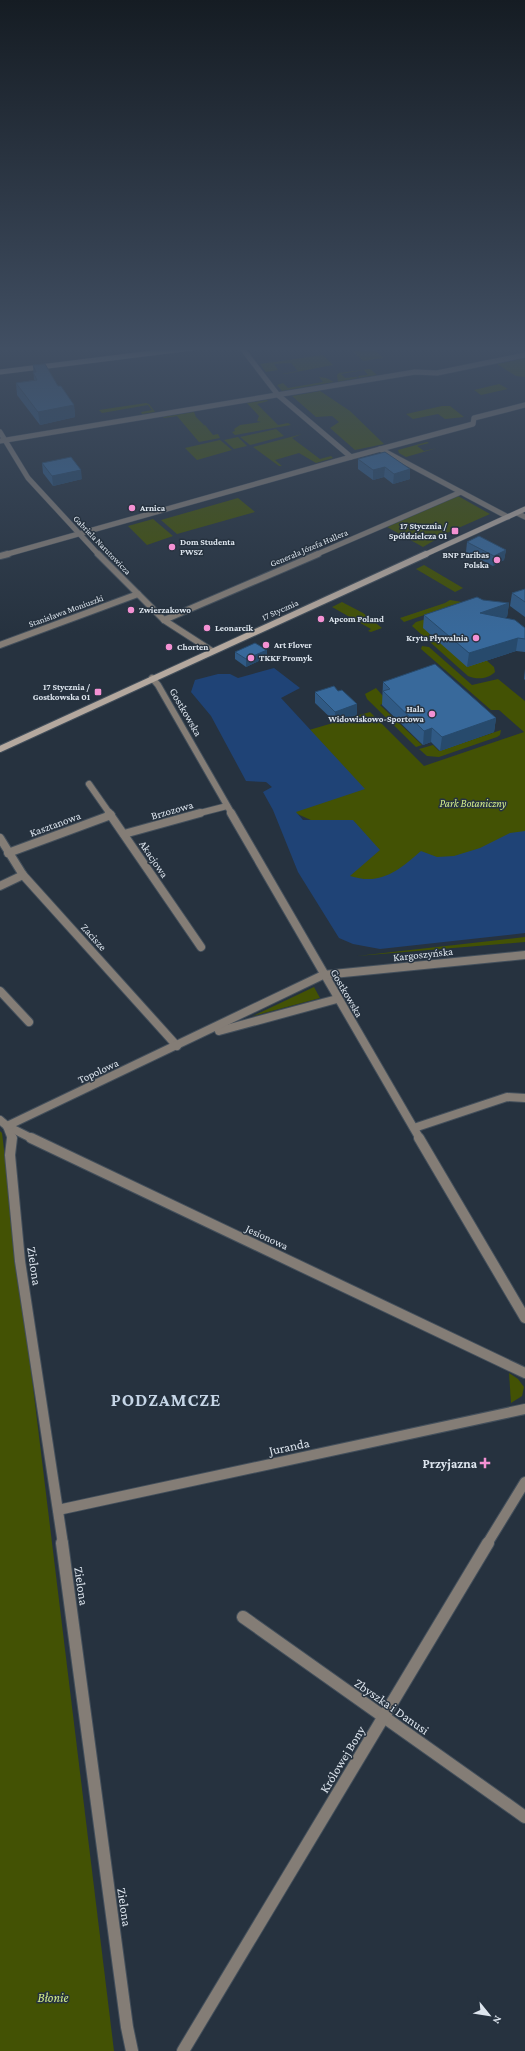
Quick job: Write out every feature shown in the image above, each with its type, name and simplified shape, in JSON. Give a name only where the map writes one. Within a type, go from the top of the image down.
[{"type":"street","name":"Gabriela Narutowicza","points":[[3,443],[28,478],[78,534],[164,620],[212,651]]},
{"type":"street","points":[[334,443],[351,457]]},
{"type":"street","points":[[0,556],[403,443]]},
{"type":"street","points":[[380,449],[508,517]]},
{"type":"street","name":"Generała Józefa Hallera","points":[[164,620],[461,492]]},
{"type":"street","name":"17 Stycznia","points":[[0,749],[152,678],[525,509]]},
{"type":"street","points":[[517,513],[525,517]]},
{"type":"street","name":"Stanisława Moniuszki","points":[[0,645],[138,594]]},
{"type":"street","name":"Gostkowska","points":[[152,678],[158,685],[323,975],[525,1318]]},
{"type":"street","name":"Akacjowa","points":[[89,784],[201,947]]},
{"type":"street","name":"Brzozowa","points":[[124,834],[227,806]]},
{"type":"street","name":"Kasztanowa","points":[[8,853],[110,815]]},
{"type":"street","name":"Zacisze","points":[[0,838],[23,875],[177,1046]]},
{"type":"street","points":[[0,886],[23,875]]},
{"type":"street","name":"Kargoszyńska","points":[[323,975],[525,955]]},
{"type":"street","name":"Topolowa","points":[[3,1123],[199,1036],[323,975]]},
{"type":"street","points":[[0,991],[29,1022]]},
{"type":"street","name":"Topolowa","points":[[199,1036],[337,999]]},
{"type":"street","points":[[414,1128],[507,1097],[525,1098]]},
{"type":"street","name":"Jesionowa","points":[[3,1123],[525,1373]]},
{"type":"street","name":"Zielona","points":[[3,1123],[12,1138],[10,1155],[20,1260],[58,1510],[126,2019],[132,2051]]},
{"type":"street","name":"Juranda","points":[[58,1510],[525,1409]]},
{"type":"street","name":"Królowej Bony","points":[[183,2051],[525,1482]]},
{"type":"street","name":"Zbyszka i Danusi","points":[[243,1617],[525,1818]]},
{"type":"green space","points":[[208,443],[223,443],[232,450],[197,460],[185,448]]},
{"type":"green space","points":[[227,443],[244,443],[247,446],[234,449]]},
{"type":"green space","points":[[247,443],[259,443],[250,445]]},
{"type":"green space","points":[[269,443],[298,443],[320,459],[331,456],[333,458],[316,463],[299,453],[275,460],[282,466],[279,466],[253,447]]},
{"type":"green space","points":[[347,443],[383,443],[384,444],[355,450]]},
{"type":"green space","points":[[424,443],[429,443],[417,446],[424,451],[437,448],[406,457],[399,453],[398,450]]},
{"type":"green space","points":[[458,496],[490,514],[447,533],[423,547],[387,527]]},
{"type":"green space","points":[[238,498],[255,512],[177,534],[161,520]]},
{"type":"green space","points":[[153,519],[173,536],[147,545],[128,526]]},
{"type":"green space","points":[[424,565],[463,588],[455,592],[416,569]]},
{"type":"green space","points":[[450,600],[462,602],[404,622],[400,618],[445,603]]},
{"type":"green space","points":[[342,602],[363,613],[382,628],[371,632],[368,631],[371,629],[332,607]]},
{"type":"green space","points":[[456,610],[486,660],[494,667],[495,672],[489,676],[479,678],[468,676],[412,626],[416,622]]},
{"type":"green space","name":"Park Botaniczny","points":[[422,646],[429,647],[472,685],[498,679],[525,701],[525,836],[403,876],[363,884],[346,876],[313,821],[293,812],[299,733],[370,712],[424,766],[524,732],[499,710],[491,710],[421,649]]},
{"type":"green space","points":[[376,688],[388,702],[380,705],[422,745],[416,747],[367,699],[365,694]]},
{"type":"green space","points":[[501,730],[500,735],[497,737],[439,757],[427,756],[419,749],[433,745],[439,751]]},
{"type":"green space","points":[[525,937],[525,942],[357,956]]},
{"type":"green space","points":[[314,987],[320,998],[253,1016]]},
{"type":"green space","name":"Błonie","points":[[0,1131],[2,1133],[114,2051],[0,2051]]},
{"type":"green space","points":[[509,1373],[518,1379],[524,1387],[522,1396],[511,1403]]},
{"type":"water","points":[[274,668],[300,688],[281,698],[365,789],[296,812],[303,820],[353,820],[380,850],[350,876],[361,879],[380,877],[397,870],[421,851],[437,857],[454,856],[480,848],[510,833],[525,831],[525,933],[380,949],[353,944],[339,938],[298,872],[273,810],[263,792],[272,787],[266,782],[246,781],[211,716],[191,692],[195,680],[218,674],[230,674],[238,678]]},
{"type":"building","points":[[385,452],[410,469],[394,474],[385,467],[373,470],[358,459]]},
{"type":"building","points":[[71,457],[81,470],[52,476],[42,463]]},
{"type":"building","points":[[479,536],[506,550],[494,556],[467,542]]},
{"type":"building","points":[[525,589],[525,602],[512,593]]},
{"type":"building","points":[[477,597],[483,600],[509,603],[480,613],[515,620],[525,628],[525,639],[518,638],[469,653],[424,615]]},
{"type":"building","points":[[255,643],[267,650],[246,659],[235,652]]},
{"type":"building","name":"Hala Widowiskowo-Sportowa","points":[[435,664],[496,718],[442,737],[432,728],[424,731],[383,691],[390,689],[383,682]]},
{"type":"building","points":[[334,686],[338,691],[342,690],[357,704],[335,712],[315,692]]},
{"type":"place","name":"Arnica","points":[[132,508]]},
{"type":"place","name":"17 Stycznia / Spółdzielcza 01","points":[[455,531]]},
{"type":"place","name":"Dom Studenta PWSZ","points":[[172,547]]},
{"type":"place","name":"BNP Paribas Polska","points":[[497,560]]},
{"type":"place","name":"Zwierzakowo","points":[[131,610]]},
{"type":"place","name":"Apcom Poland","points":[[321,619]]},
{"type":"place","name":"Leonarcik","points":[[207,628]]},
{"type":"place","name":"Kryta Pływalnia","points":[[476,638]]},
{"type":"place","name":"Art Flover","points":[[266,645]]},
{"type":"place","name":"Chorten","points":[[169,647]]},
{"type":"place","name":"TKKF Promyk","points":[[251,658]]},
{"type":"place","name":"17 Stycznia / Gostkowska 01","points":[[98,692]]},
{"type":"place","name":"Hala Widowiskowo-Sportowa","points":[[432,714]]},
{"type":"place","name":"Przyjazna","points":[[485,1463]]},
{"type":"district","name":"PODZAMCZE","points":[[166,1400]]}]
